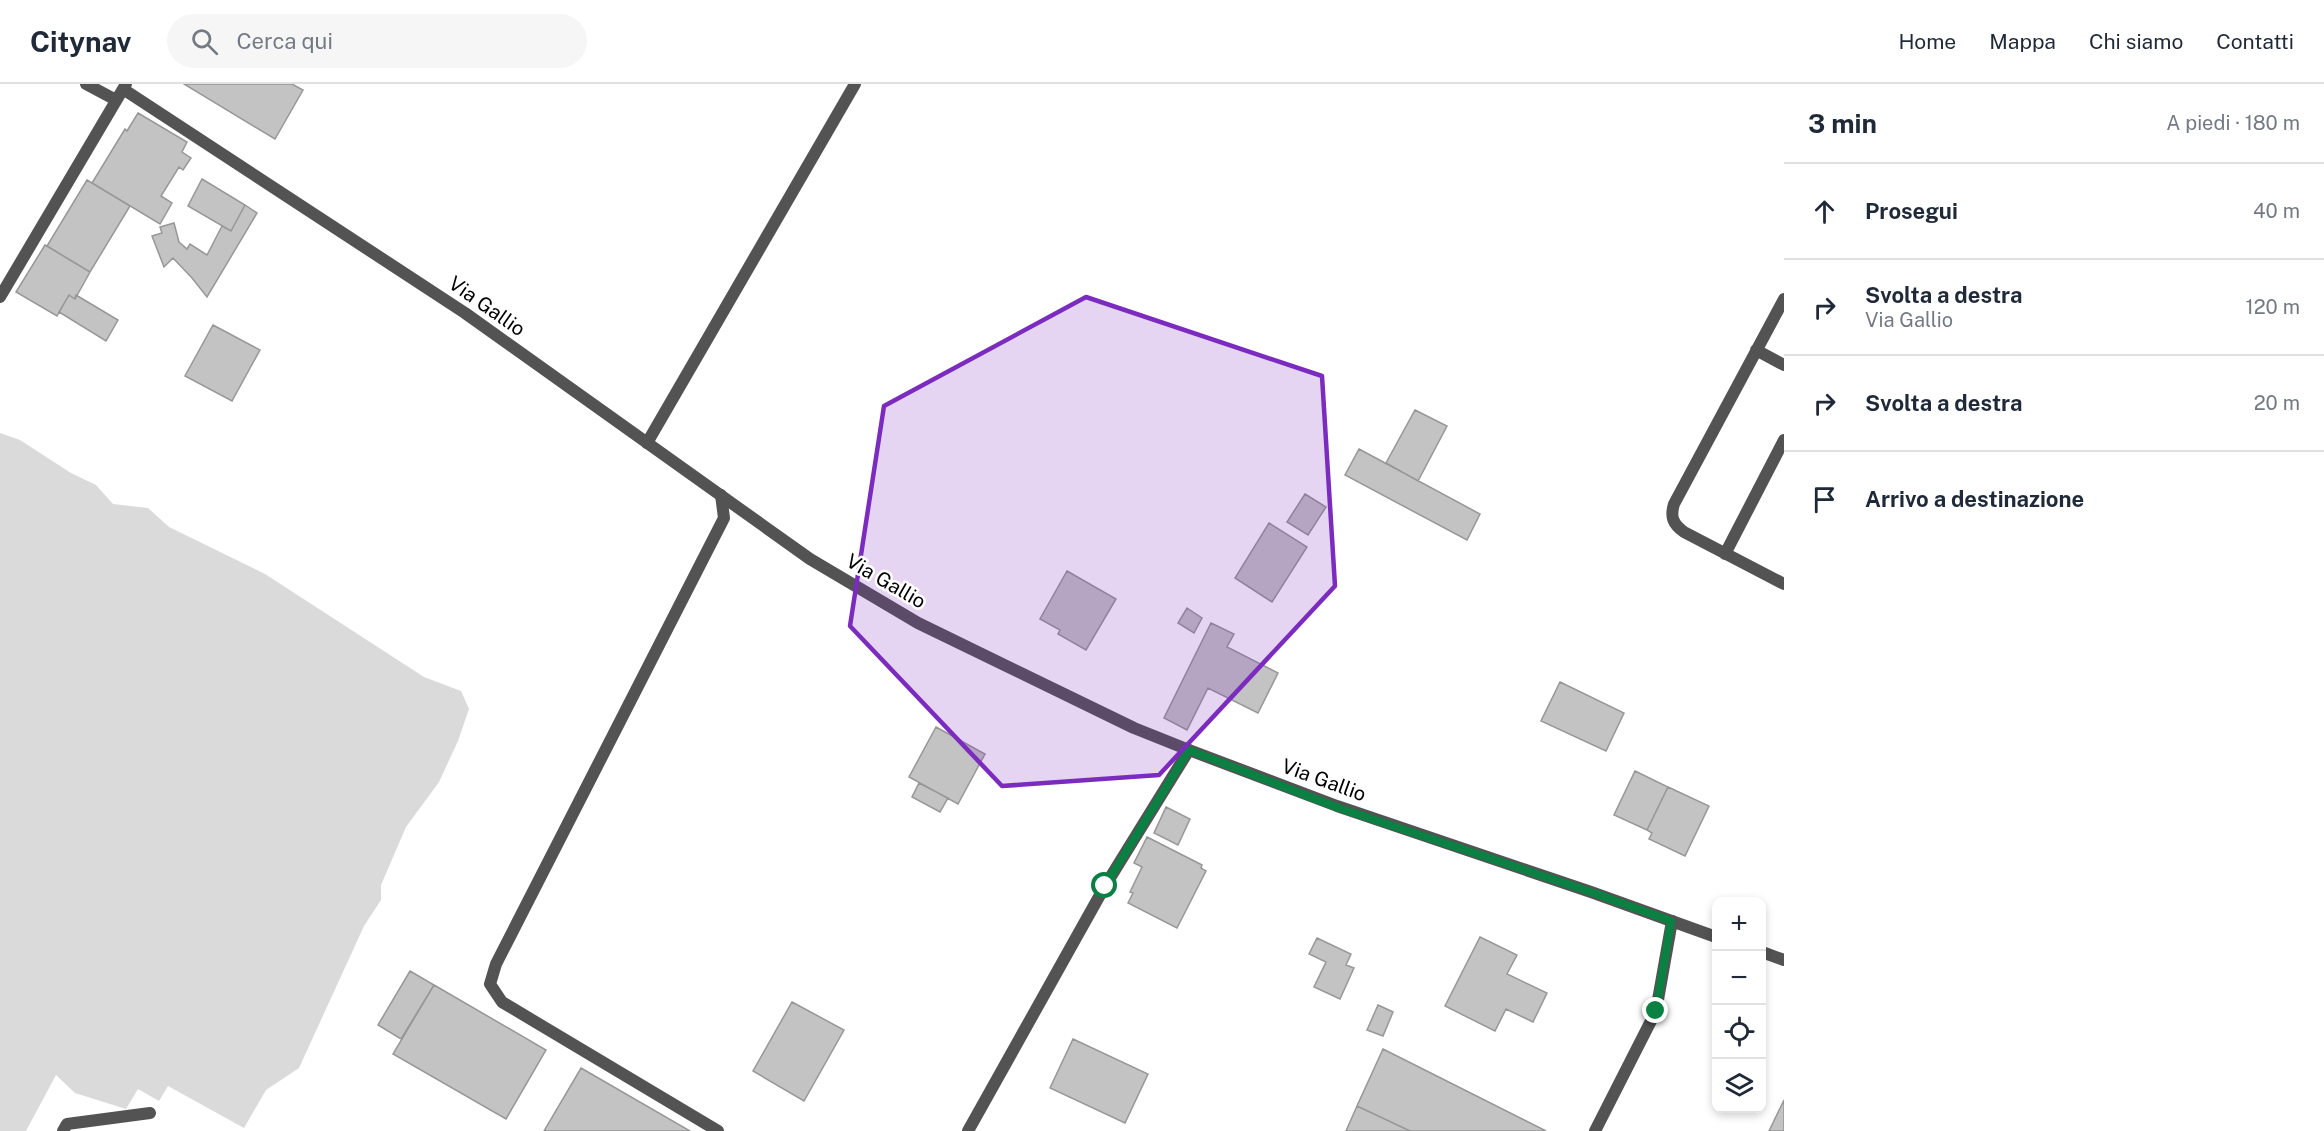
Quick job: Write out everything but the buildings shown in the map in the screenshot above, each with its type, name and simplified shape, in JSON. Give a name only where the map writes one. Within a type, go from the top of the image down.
[{"type":"street","name":"Via Gallio","points":[[87,84],[122,91],[465,313],[810,559],[918,623],[1134,728],[1189,750],[1336,807],[1591,892],[1712,936]]},
{"type":"street","points":[[647,442],[855,84]]},
{"type":"street","points":[[0,297],[122,91]]},
{"type":"street","points":[[1784,299],[1671,513],[1672,520],[1678,527],[1784,584]]},
{"type":"street","points":[[1756,350],[1784,365]]},
{"type":"street","points":[[1725,554],[1784,440]]},
{"type":"street","points":[[718,1131],[501,1002],[490,984],[496,964],[724,518],[721,495]]},
{"type":"street","points":[[968,1131],[1105,886],[1189,750]]},
{"type":"street","points":[[1595,1131],[1656,1011],[1671,921]]},
{"type":"street","points":[[1766,954],[1784,960]]},
{"type":"street","points":[[63,1131],[67,1124],[150,1113]]},
{"type":"highlighted area","points":[[1086,297],[1322,376],[1335,586],[1159,775],[1002,786],[850,626],[884,406]]},
{"type":"shaded area","points":[[0,433],[20,440],[71,473],[96,485],[113,504],[148,508],[169,527],[265,574],[424,677],[461,691],[469,709],[458,741],[439,782],[406,827],[381,885],[381,900],[364,926],[299,1068],[266,1090],[244,1128],[168,1086],[159,1101],[138,1089],[126,1109],[75,1093],[56,1075],[26,1131],[0,1131]]},
{"type":"route","points":[[1105,886],[1189,750],[1336,807],[1671,921],[1656,1011]]}]
